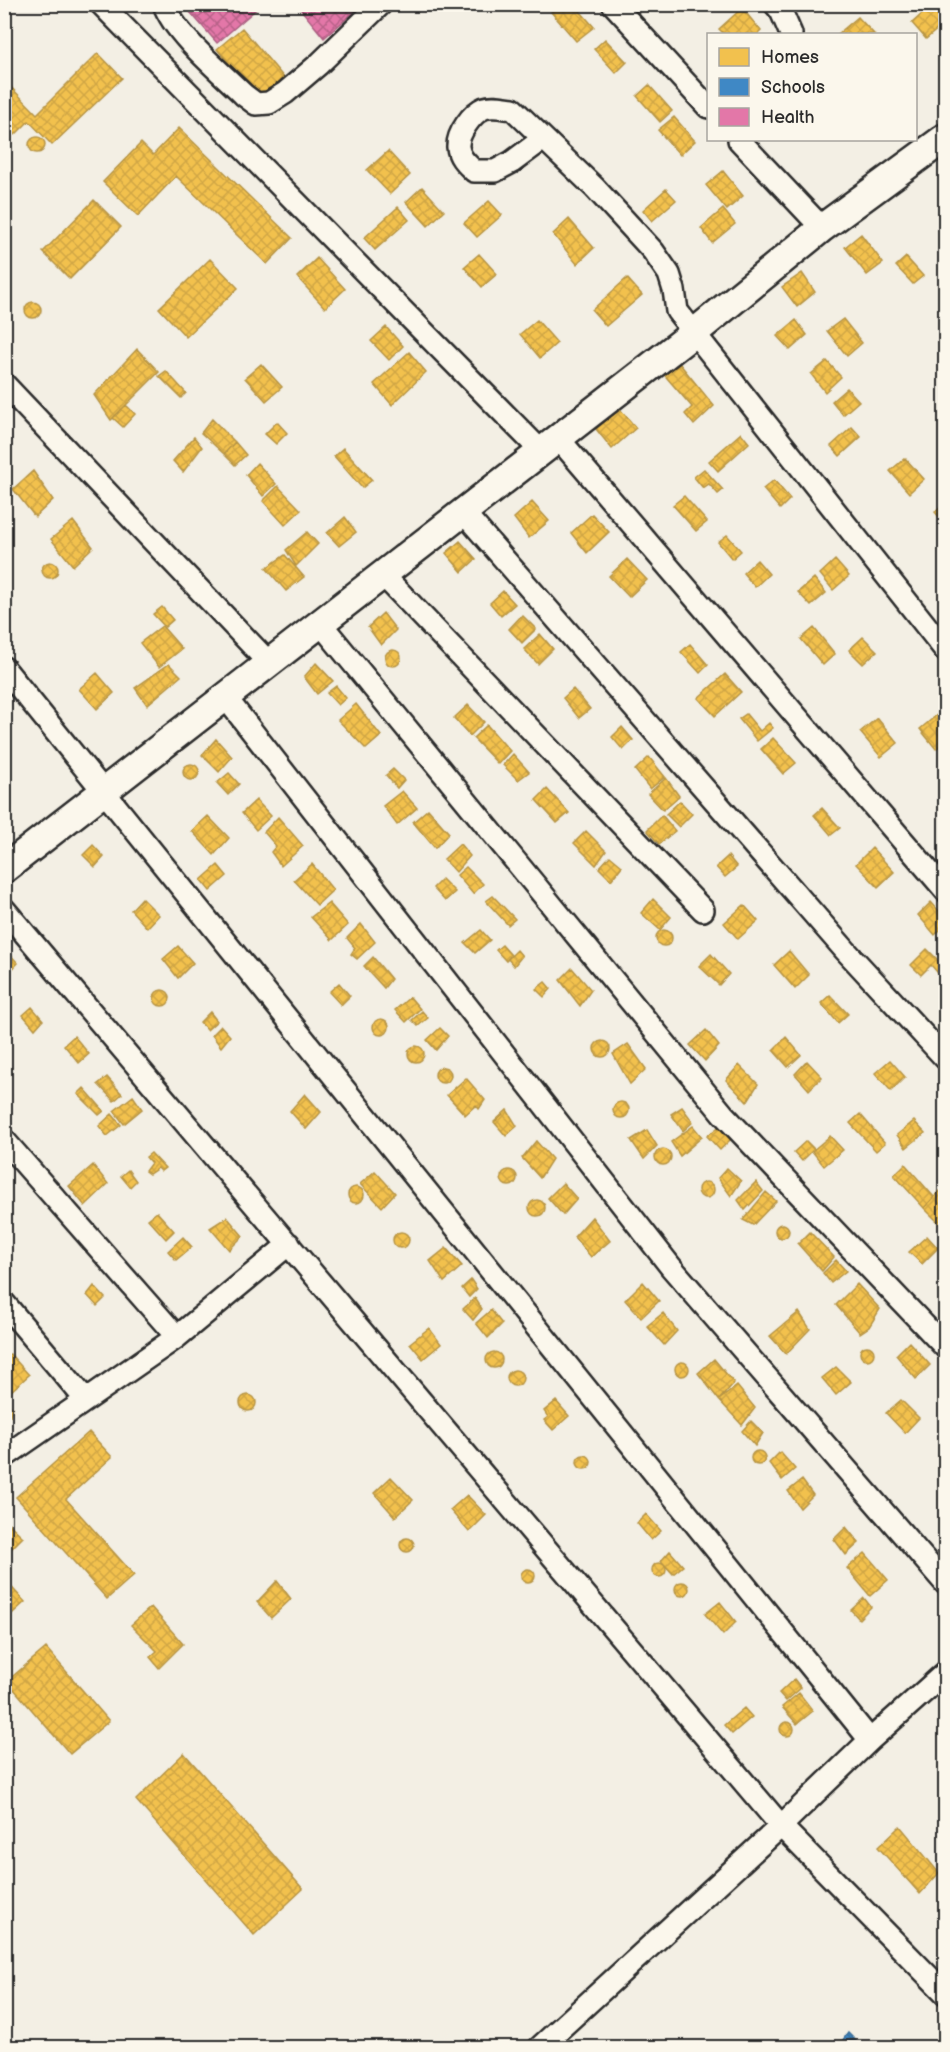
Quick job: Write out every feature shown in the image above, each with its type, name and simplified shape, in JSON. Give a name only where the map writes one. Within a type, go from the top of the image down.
[{"type":"main road","points":[[4,869],[695,332],[822,228],[945,137]]},
{"type":"street","points":[[101,4],[549,445],[945,891]]},
{"type":"street","points":[[164,4],[166,12],[177,26],[244,95],[256,104],[269,103],[285,93],[319,64],[381,4]]},
{"type":"street","points":[[613,4],[707,106]]},
{"type":"street","points":[[775,4],[781,11],[791,33]]},
{"type":"street","points":[[543,140],[595,188],[653,251],[669,274],[674,290],[676,311],[695,332],[945,651]]},
{"type":"street","points":[[740,141],[822,228]]},
{"type":"street","points":[[4,384],[269,663]]},
{"type":"street","points":[[464,513],[845,951],[945,1059]]},
{"type":"street","points":[[383,575],[703,910]]},
{"type":"street","points":[[321,624],[723,1114],[945,1348]]},
{"type":"street","points":[[4,668],[870,1740]]},
{"type":"street","points":[[226,698],[671,1267],[945,1584]]},
{"type":"street","points":[[4,909],[782,1826],[945,1994]]},
{"type":"street","points":[[4,1140],[177,1337]]},
{"type":"street","points":[[4,1457],[177,1337],[289,1244]]},
{"type":"street","points":[[4,1303],[86,1400]]},
{"type":"street","points":[[539,2048],[782,1826],[870,1740],[945,1672]]},
{"type":"building: Homes","points":[[559,4],[574,4],[594,27],[576,41],[551,12]]},
{"type":"building: Homes","points":[[933,4],[946,4],[946,22],[926,39],[912,23]]},
{"type":"building: Homes","points":[[742,8],[761,31],[759,33],[723,33],[719,29]]},
{"type":"building: Homes","points":[[858,17],[873,33],[839,33]]},
{"type":"building: Homes","points":[[242,28],[285,79],[260,100],[217,49]]},
{"type":"building: Homes","points":[[605,39],[627,62],[616,73],[594,49]]},
{"type":"building: Homes","points":[[98,53],[122,78],[52,145],[29,121],[15,135],[4,125],[4,80],[37,114]]},
{"type":"building: Homes","points":[[649,85],[672,111],[660,122],[637,96]]},
{"type":"building: Homes","points":[[674,117],[695,141],[680,155],[658,130]]},
{"type":"building: Homes","points":[[179,128],[292,238],[267,264],[176,176],[138,216],[103,182],[141,143],[153,155]]},
{"type":"building: Homes","points":[[37,137],[45,145],[37,153],[29,145]]},
{"type":"building: Homes","points":[[388,151],[410,175],[390,194],[367,170]]},
{"type":"building: Homes","points":[[723,171],[743,196],[727,210],[706,185]]},
{"type":"building: Homes","points":[[422,187],[444,211],[428,226],[406,202]]},
{"type":"building: Homes","points":[[666,189],[676,200],[652,221],[643,210]]},
{"type":"building: Homes","points":[[94,200],[121,227],[70,279],[43,252]]},
{"type":"building: Homes","points":[[489,201],[502,215],[477,237],[464,223]]},
{"type":"building: Homes","points":[[398,207],[409,220],[375,250],[364,238]]},
{"type":"building: Homes","points":[[723,209],[735,224],[712,243],[701,228]]},
{"type":"building: Homes","points":[[569,219],[594,248],[577,264],[553,234]]},
{"type":"building: Homes","points":[[861,234],[883,263],[867,275],[845,247]]},
{"type":"building: Homes","points":[[479,254],[497,274],[482,287],[464,267]]},
{"type":"building: Homes","points":[[906,257],[923,276],[913,284],[896,266]]},
{"type":"building: Homes","points":[[317,258],[345,289],[325,308],[297,277]]},
{"type":"building: Homes","points":[[210,259],[238,288],[186,337],[159,308]]},
{"type":"building: Homes","points":[[802,273],[815,292],[797,307],[782,287]]},
{"type":"building: Homes","points":[[627,278],[642,295],[606,326],[592,310]]},
{"type":"building: Homes","points":[[33,302],[41,310],[33,318],[25,310]]},
{"type":"building: Homes","points":[[843,319],[862,343],[847,356],[827,331]]},
{"type":"building: Homes","points":[[537,320],[557,343],[540,358],[520,334]]},
{"type":"building: Homes","points":[[796,320],[807,335],[790,350],[777,336]]},
{"type":"building: Homes","points":[[386,327],[403,346],[389,360],[371,341]]},
{"type":"building: Homes","points":[[137,349],[159,372],[111,420],[94,395]]},
{"type":"building: Homes","points":[[409,352],[426,372],[392,405],[374,384]]},
{"type":"building: Homes","points":[[675,358],[714,406],[694,425],[685,414],[692,407],[661,371]]},
{"type":"building: Homes","points":[[827,361],[841,377],[825,392],[811,374]]},
{"type":"building: Homes","points":[[261,364],[282,387],[266,401],[245,378]]},
{"type":"building: Homes","points":[[166,371],[186,393],[181,398],[159,376]]},
{"type":"building: Homes","points":[[847,388],[859,401],[843,415],[832,401]]},
{"type":"building: Homes","points":[[126,405],[135,414],[123,427],[113,418]]},
{"type":"building: Homes","points":[[620,409],[636,428],[612,449],[596,429]]},
{"type":"building: Homes","points":[[212,419],[235,442],[224,454],[201,433]]},
{"type":"building: Homes","points":[[277,422],[287,433],[276,444],[265,434]]},
{"type":"building: Homes","points":[[852,427],[861,437],[840,456],[831,446]]},
{"type":"building: Homes","points":[[741,433],[749,443],[718,471],[709,461]]},
{"type":"building: Homes","points":[[194,437],[202,447],[183,472],[173,461]]},
{"type":"building: Homes","points":[[235,442],[246,455],[235,465],[224,454]]},
{"type":"building: Homes","points":[[343,448],[372,480],[362,488],[334,456]]},
{"type":"building: Homes","points":[[905,458],[924,479],[909,493],[890,471]]},
{"type":"building: Homes","points":[[257,463],[276,484],[263,496],[246,475]]},
{"type":"building: Homes","points":[[704,469],[723,490],[718,494],[709,484],[703,488],[694,477]]},
{"type":"building: Homes","points":[[33,471],[53,500],[35,517],[13,489]]},
{"type":"building: Homes","points":[[774,480],[790,499],[780,509],[763,489]]},
{"type":"building: Homes","points":[[278,486],[301,510],[285,525],[263,501]]},
{"type":"building: Homes","points":[[684,496],[707,522],[696,531],[673,505]]},
{"type":"building: Homes","points":[[532,502],[549,521],[529,538],[514,518]]},
{"type":"building: Homes","points":[[946,504],[946,525],[935,512]]},
{"type":"building: Homes","points":[[592,514],[609,532],[587,553],[571,533]]},
{"type":"building: Homes","points":[[345,517],[356,532],[339,546],[327,533]]},
{"type":"building: Homes","points":[[73,521],[93,547],[73,566],[51,539]]},
{"type":"building: Homes","points":[[307,532],[318,544],[296,566],[286,550]]},
{"type":"building: Homes","points":[[727,535],[741,551],[732,559],[718,542]]},
{"type":"building: Homes","points":[[460,541],[476,559],[462,572],[446,553]]},
{"type":"building: Homes","points":[[285,555],[304,577],[286,591],[266,568]]},
{"type":"building: Homes","points":[[627,559],[647,580],[629,597],[609,576]]},
{"type":"building: Homes","points":[[757,560],[769,574],[755,587],[743,573]]},
{"type":"building: Homes","points":[[835,560],[849,576],[833,590],[820,574]]},
{"type":"building: Homes","points":[[50,562],[56,564],[58,570],[56,576],[50,578],[44,576],[42,570],[44,564]]},
{"type":"building: Homes","points":[[814,578],[826,593],[811,606],[798,592]]},
{"type":"building: Homes","points":[[503,591],[515,604],[501,616],[490,603]]},
{"type":"building: Homes","points":[[162,607],[173,620],[165,627],[153,614]]},
{"type":"building: Homes","points":[[383,613],[396,630],[381,645],[368,627]]},
{"type":"building: Homes","points":[[522,615],[536,629],[522,643],[509,629]]},
{"type":"building: Homes","points":[[162,626],[182,649],[159,667],[140,643]]},
{"type":"building: Homes","points":[[814,628],[835,654],[823,665],[801,639]]},
{"type":"building: Homes","points":[[540,634],[553,649],[538,664],[524,649]]},
{"type":"building: Homes","points":[[863,637],[877,651],[863,664],[849,650]]},
{"type":"building: Homes","points":[[690,644],[708,665],[700,673],[681,652]]},
{"type":"building: Homes","points":[[393,650],[399,652],[401,658],[399,664],[393,666],[387,664],[385,658],[387,652]]},
{"type":"building: Homes","points":[[316,663],[333,681],[317,694],[304,677]]},
{"type":"building: Homes","points":[[169,664],[181,676],[147,705],[135,688]]},
{"type":"building: Homes","points":[[97,673],[114,693],[97,709],[79,689]]},
{"type":"building: Homes","points":[[725,674],[741,692],[715,716],[698,698]]},
{"type":"building: Homes","points":[[336,686],[346,698],[338,705],[327,693]]},
{"type":"building: Homes","points":[[573,689],[590,709],[579,718],[563,698]]},
{"type":"building: Homes","points":[[356,704],[381,736],[366,749],[338,720]]},
{"type":"building: Homes","points":[[468,705],[484,722],[470,736],[454,718]]},
{"type":"building: Homes","points":[[944,709],[946,711],[946,741],[936,749],[920,729]]},
{"type":"building: Homes","points":[[746,714],[760,731],[769,723],[773,728],[757,741],[739,719]]},
{"type":"building: Homes","points":[[877,718],[898,743],[881,757],[860,732]]},
{"type":"building: Homes","points":[[487,725],[510,751],[498,764],[473,738]]},
{"type":"building: Homes","points":[[622,727],[633,740],[623,750],[612,737]]},
{"type":"building: Homes","points":[[773,738],[796,763],[783,774],[761,749]]},
{"type":"building: Homes","points":[[216,739],[232,757],[219,772],[202,755]]},
{"type":"building: Homes","points":[[513,754],[529,772],[518,780],[503,765]]},
{"type":"building: Homes","points":[[649,757],[665,777],[650,789],[635,770]]},
{"type":"building: Homes","points":[[191,764],[197,766],[199,772],[197,778],[191,780],[185,778],[183,772],[185,766]]},
{"type":"building: Homes","points":[[393,769],[404,780],[397,788],[386,775]]},
{"type":"building: Homes","points":[[229,773],[239,784],[228,795],[217,783]]},
{"type":"building: Homes","points":[[666,778],[679,796],[663,810],[648,794]]},
{"type":"building: Homes","points":[[547,789],[569,813],[557,823],[536,800]]},
{"type":"building: Homes","points":[[402,791],[417,808],[397,825],[383,806]]},
{"type":"building: Homes","points":[[256,800],[271,816],[256,830],[242,813]]},
{"type":"building: Homes","points":[[680,801],[692,814],[679,827],[666,814]]},
{"type":"building: Homes","points":[[822,808],[840,828],[831,835],[814,815]]},
{"type":"building: Homes","points":[[428,809],[449,833],[435,848],[413,822]]},
{"type":"building: Homes","points":[[662,815],[675,831],[659,844],[647,830]]},
{"type":"building: Homes","points":[[208,816],[229,838],[214,855],[192,831]]},
{"type":"building: Homes","points":[[278,817],[303,846],[281,866],[271,852],[276,846],[264,832]]},
{"type":"building: Homes","points":[[586,831],[606,851],[596,865],[574,843]]},
{"type":"building: Homes","points":[[460,844],[470,856],[456,872],[444,859]]},
{"type":"building: Homes","points":[[93,845],[104,857],[95,867],[83,855]]},
{"type":"building: Homes","points":[[872,848],[894,872],[878,887],[856,864]]},
{"type":"building: Homes","points":[[610,856],[622,866],[611,880],[599,868]]},
{"type":"building: Homes","points":[[728,856],[737,867],[725,877],[716,867]]},
{"type":"building: Homes","points":[[312,864],[333,890],[317,905],[294,880]]},
{"type":"building: Homes","points":[[218,865],[227,876],[210,891],[201,880]]},
{"type":"building: Homes","points":[[466,867],[483,884],[473,894],[457,875]]},
{"type":"building: Homes","points":[[442,879],[455,892],[445,901],[433,888]]},
{"type":"building: Homes","points":[[493,896],[515,919],[508,925],[486,901]]},
{"type":"building: Homes","points":[[142,898],[159,915],[147,928],[131,910]]},
{"type":"building: Homes","points":[[653,899],[671,917],[660,930],[641,913]]},
{"type":"building: Homes","points":[[931,902],[946,919],[946,924],[935,935],[918,915]]},
{"type":"building: Homes","points":[[329,903],[348,925],[332,940],[311,917]]},
{"type":"building: Homes","points":[[744,905],[758,921],[738,939],[724,923]]},
{"type":"building: Homes","points":[[361,924],[375,942],[357,959],[351,954],[355,948],[347,938]]},
{"type":"building: Homes","points":[[481,930],[490,940],[475,953],[465,943]]},
{"type":"building: Homes","points":[[664,930],[670,932],[672,938],[670,944],[664,946],[658,944],[656,938],[658,932]]},
{"type":"building: Homes","points":[[502,945],[511,955],[506,961],[496,950]]},
{"type":"building: Homes","points":[[178,946],[193,963],[178,978],[163,959]]},
{"type":"building: Homes","points":[[4,948],[18,963],[4,978]]},
{"type":"building: Homes","points":[[927,949],[944,966],[938,973],[931,965],[921,975],[911,965]]},
{"type":"building: Homes","points":[[517,950],[522,956],[514,966],[508,959]]},
{"type":"building: Homes","points":[[789,951],[809,975],[795,989],[774,965]]},
{"type":"building: Homes","points":[[711,954],[729,974],[719,985],[699,966]]},
{"type":"building: Homes","points":[[373,957],[391,979],[384,988],[364,966]]},
{"type":"building: Homes","points":[[572,968],[591,990],[580,1006],[560,980]]},
{"type":"building: Homes","points":[[545,982],[551,989],[544,997],[536,989]]},
{"type":"building: Homes","points":[[339,983],[350,996],[341,1005],[329,992]]},
{"type":"building: Homes","points":[[162,990],[168,992],[170,998],[168,1004],[162,1006],[156,1004],[154,998],[156,992]]},
{"type":"building: Homes","points":[[830,995],[848,1014],[838,1023],[821,1003]]},
{"type":"building: Homes","points":[[410,997],[420,1009],[406,1022],[395,1010]]},
{"type":"building: Homes","points":[[32,1007],[43,1020],[35,1029],[23,1015]]},
{"type":"building: Homes","points":[[422,1011],[428,1018],[418,1026],[412,1020]]},
{"type":"building: Homes","points":[[210,1012],[217,1021],[207,1030],[200,1022]]},
{"type":"building: Homes","points":[[381,1019],[387,1021],[389,1027],[387,1033],[381,1035],[375,1033],[373,1027],[375,1021]]},
{"type":"building: Homes","points":[[221,1026],[230,1036],[221,1047],[212,1035]]},
{"type":"building: Homes","points":[[440,1028],[448,1036],[436,1050],[427,1040]]},
{"type":"building: Homes","points":[[706,1030],[719,1046],[705,1061],[690,1045]]},
{"type":"building: Homes","points":[[74,1036],[89,1054],[79,1063],[64,1045]]},
{"type":"building: Homes","points":[[786,1037],[801,1055],[788,1067],[773,1050]]},
{"type":"building: Homes","points":[[602,1041],[608,1043],[610,1049],[608,1055],[602,1057],[596,1055],[594,1049],[596,1043]]},
{"type":"building: Homes","points":[[628,1044],[646,1069],[630,1084],[613,1054]]},
{"type":"building: Homes","points":[[416,1046],[422,1048],[424,1054],[422,1060],[416,1062],[410,1060],[408,1054],[410,1048]]},
{"type":"building: Homes","points":[[890,1060],[905,1077],[891,1091],[875,1073]]},
{"type":"building: Homes","points":[[807,1061],[822,1077],[809,1090],[795,1074]]},
{"type":"building: Homes","points":[[739,1065],[758,1084],[747,1102],[726,1080]]},
{"type":"building: Homes","points":[[443,1067],[449,1069],[451,1075],[449,1081],[443,1083],[437,1081],[435,1075],[437,1069]]},
{"type":"building: Homes","points":[[107,1077],[122,1094],[114,1101],[98,1084]]},
{"type":"building: Homes","points":[[466,1078],[485,1100],[479,1109],[476,1105],[465,1115],[447,1095]]},
{"type":"building: Homes","points":[[84,1088],[104,1111],[99,1115],[78,1094]]},
{"type":"building: Homes","points":[[305,1094],[321,1112],[306,1129],[290,1111]]},
{"type":"building: Homes","points":[[133,1096],[142,1109],[124,1124],[114,1111]]},
{"type":"building: Homes","points":[[621,1102],[627,1104],[629,1110],[627,1116],[621,1118],[615,1116],[613,1110],[615,1104]]},
{"type":"building: Homes","points":[[682,1107],[693,1122],[683,1131],[671,1114]]},
{"type":"building: Homes","points":[[507,1110],[517,1126],[506,1136],[494,1122]]},
{"type":"building: Homes","points":[[112,1114],[121,1125],[107,1136],[99,1126]]},
{"type":"building: Homes","points":[[860,1114],[885,1143],[876,1151],[850,1123]]},
{"type":"building: Homes","points":[[914,1121],[925,1133],[906,1148],[897,1135]]},
{"type":"building: Homes","points":[[721,1125],[732,1138],[720,1150],[707,1136]]},
{"type":"building: Homes","points":[[693,1126],[702,1137],[680,1156],[671,1142]]},
{"type":"building: Homes","points":[[647,1130],[657,1146],[644,1159],[631,1140]]},
{"type":"building: Homes","points":[[830,1136],[843,1150],[824,1166],[812,1151]]},
{"type":"building: Homes","points":[[536,1141],[552,1159],[540,1178],[522,1158]]},
{"type":"building: Homes","points":[[806,1141],[814,1149],[802,1161],[794,1152]]},
{"type":"building: Homes","points":[[663,1149],[669,1151],[671,1157],[669,1163],[663,1165],[657,1163],[655,1157],[657,1151]]},
{"type":"building: Homes","points":[[151,1153],[165,1168],[161,1171],[158,1168],[149,1174],[145,1171],[151,1163],[146,1157]]},
{"type":"building: Homes","points":[[905,1164],[934,1197],[924,1208],[894,1175]]},
{"type":"building: Homes","points":[[93,1165],[108,1184],[85,1206],[69,1186]]},
{"type":"building: Homes","points":[[727,1168],[741,1181],[731,1196],[718,1178]]},
{"type":"building: Homes","points":[[128,1170],[136,1181],[130,1187],[121,1176]]},
{"type":"building: Homes","points":[[509,1170],[515,1172],[517,1178],[515,1184],[509,1186],[503,1184],[501,1178],[503,1172]]},
{"type":"building: Homes","points":[[375,1171],[395,1193],[382,1207],[360,1184]]},
{"type":"building: Homes","points":[[706,1182],[712,1184],[714,1190],[712,1196],[706,1198],[700,1196],[698,1190],[700,1184]]},
{"type":"building: Homes","points":[[756,1182],[763,1191],[745,1210],[738,1200]]},
{"type":"building: Homes","points":[[563,1183],[577,1199],[563,1215],[548,1198]]},
{"type":"building: Homes","points":[[356,1187],[362,1189],[364,1195],[362,1201],[356,1203],[350,1201],[348,1195],[350,1189]]},
{"type":"building: Homes","points":[[940,1191],[946,1197],[946,1220],[941,1225],[924,1208]]},
{"type":"building: Homes","points":[[766,1192],[776,1201],[753,1225],[743,1220]]},
{"type":"building: Homes","points":[[537,1200],[543,1202],[545,1208],[543,1214],[537,1216],[531,1214],[529,1208],[531,1202]]},
{"type":"building: Homes","points":[[157,1212],[174,1231],[166,1239],[148,1219]]},
{"type":"building: Homes","points":[[227,1217],[243,1236],[229,1250],[210,1228]]},
{"type":"building: Homes","points":[[592,1217],[610,1241],[591,1257],[574,1237]]},
{"type":"building: Homes","points":[[782,1224],[787,1226],[789,1231],[787,1236],[782,1238],[777,1236],[775,1231],[777,1226]]},
{"type":"building: Homes","points":[[401,1232],[407,1234],[409,1240],[407,1246],[401,1248],[395,1246],[393,1240],[395,1234]]},
{"type":"building: Homes","points":[[810,1232],[834,1257],[822,1271],[798,1244]]},
{"type":"building: Homes","points":[[927,1236],[938,1248],[922,1264],[909,1252]]},
{"type":"building: Homes","points":[[183,1237],[192,1247],[176,1260],[168,1251]]},
{"type":"building: Homes","points":[[446,1248],[462,1266],[444,1282],[430,1261]]},
{"type":"building: Homes","points":[[836,1260],[846,1271],[831,1283],[823,1273]]},
{"type":"building: Homes","points":[[471,1280],[477,1289],[469,1297],[462,1288]]},
{"type":"building: Homes","points":[[643,1282],[659,1301],[641,1318],[625,1300]]},
{"type":"building: Homes","points":[[857,1284],[880,1309],[869,1327],[860,1333],[836,1305]]},
{"type":"building: Homes","points":[[94,1286],[105,1298],[97,1306],[87,1295]]},
{"type":"building: Homes","points":[[475,1298],[482,1309],[473,1320],[463,1309]]},
{"type":"building: Homes","points":[[491,1310],[502,1324],[488,1338],[476,1323]]},
{"type":"building: Homes","points":[[799,1312],[810,1329],[786,1354],[770,1336]]},
{"type":"building: Homes","points":[[663,1313],[677,1331],[664,1345],[647,1326]]},
{"type":"building: Homes","points":[[429,1328],[441,1344],[423,1359],[410,1343]]},
{"type":"building: Homes","points":[[909,1342],[930,1365],[916,1379],[896,1355]]},
{"type":"building: Homes","points":[[867,1346],[872,1348],[874,1353],[872,1358],[867,1360],[862,1358],[860,1353],[862,1348]]},
{"type":"building: Homes","points":[[494,1352],[500,1354],[502,1360],[500,1366],[494,1368],[488,1366],[486,1360],[488,1354]]},
{"type":"building: Homes","points":[[10,1354],[29,1375],[9,1393],[4,1388],[4,1359]]},
{"type":"building: Homes","points":[[714,1359],[734,1383],[719,1400],[698,1373]]},
{"type":"building: Homes","points":[[679,1362],[685,1362],[689,1369],[685,1376],[679,1376],[675,1372],[675,1366]]},
{"type":"building: Homes","points":[[836,1367],[851,1382],[836,1395],[822,1378]]},
{"type":"building: Homes","points":[[515,1370],[521,1372],[523,1378],[521,1384],[515,1386],[509,1384],[507,1378],[509,1372]]},
{"type":"building: Homes","points":[[737,1386],[755,1408],[742,1425],[719,1400]]},
{"type":"building: Homes","points":[[248,1395],[254,1397],[256,1403],[254,1409],[248,1411],[242,1409],[240,1403],[242,1397]]},
{"type":"building: Homes","points":[[901,1400],[919,1418],[905,1433],[886,1413]]},
{"type":"building: Homes","points":[[556,1401],[569,1416],[553,1430],[544,1420],[548,1417],[544,1411]]},
{"type":"building: Homes","points":[[4,1402],[12,1408],[10,1416],[5,1418]]},
{"type":"building: Homes","points":[[751,1421],[763,1433],[755,1446],[742,1431]]},
{"type":"building: Homes","points":[[89,1432],[112,1457],[66,1499],[134,1575],[107,1599],[16,1497]]},
{"type":"building: Homes","points":[[755,1451],[761,1451],[765,1458],[761,1465],[755,1465],[751,1461],[751,1455]]},
{"type":"building: Homes","points":[[780,1452],[795,1469],[782,1480],[769,1463]]},
{"type":"building: Homes","points":[[581,1455],[587,1455],[591,1462],[587,1469],[581,1469],[577,1465],[577,1459]]},
{"type":"building: Homes","points":[[391,1477],[413,1500],[395,1517],[374,1493]]},
{"type":"building: Homes","points":[[802,1480],[813,1495],[800,1508],[788,1491]]},
{"type":"building: Homes","points":[[467,1495],[486,1515],[469,1532],[450,1510]]},
{"type":"building: Homes","points":[[646,1514],[661,1531],[651,1540],[637,1523]]},
{"type":"building: Homes","points":[[4,1519],[23,1537],[4,1556]]},
{"type":"building: Homes","points":[[846,1527],[859,1543],[846,1555],[834,1539]]},
{"type":"building: Homes","points":[[404,1538],[410,1538],[414,1545],[410,1552],[404,1552],[400,1548],[400,1542]]},
{"type":"building: Homes","points":[[670,1551],[683,1566],[673,1574],[661,1561]]},
{"type":"building: Homes","points":[[865,1553],[888,1580],[870,1596],[847,1568]]},
{"type":"building: Homes","points":[[656,1563],[662,1563],[666,1570],[662,1577],[656,1577],[652,1573],[652,1567]]},
{"type":"building: Homes","points":[[525,1569],[531,1569],[535,1576],[531,1583],[525,1583],[521,1579],[521,1573]]},
{"type":"building: Homes","points":[[4,1579],[25,1602],[4,1621]]},
{"type":"building: Homes","points":[[277,1581],[291,1599],[271,1618],[257,1602]]},
{"type":"building: Homes","points":[[679,1582],[685,1582],[689,1589],[685,1596],[679,1596],[675,1592],[675,1586]]},
{"type":"building: Homes","points":[[864,1598],[871,1607],[859,1619],[851,1610]]},
{"type":"building: Homes","points":[[720,1602],[736,1622],[723,1635],[705,1614]]},
{"type":"building: Homes","points":[[151,1607],[183,1644],[159,1668],[150,1657],[157,1651],[131,1625]]},
{"type":"building: Homes","points":[[46,1648],[109,1721],[70,1754],[7,1681]]},
{"type":"building: Homes","points":[[794,1679],[801,1688],[786,1701],[779,1693]]},
{"type":"building: Homes","points":[[799,1693],[813,1711],[797,1724],[782,1707]]},
{"type":"building: Homes","points":[[744,1708],[752,1717],[732,1734],[724,1725]]},
{"type":"building: Homes","points":[[784,1722],[790,1722],[794,1729],[790,1736],[784,1736],[780,1732],[780,1726]]},
{"type":"building: Homes","points":[[184,1753],[303,1889],[254,1935],[136,1800]]},
{"type":"building: Homes","points":[[900,1826],[939,1873],[920,1894],[878,1847]]},
{"type":"building: Schools","points":[[848,2033],[863,2048],[837,2048]]},
{"type":"building: Health","points":[[183,4],[262,4],[217,43]]},
{"type":"building: Health","points":[[299,4],[363,4],[324,38],[298,6]]}]
